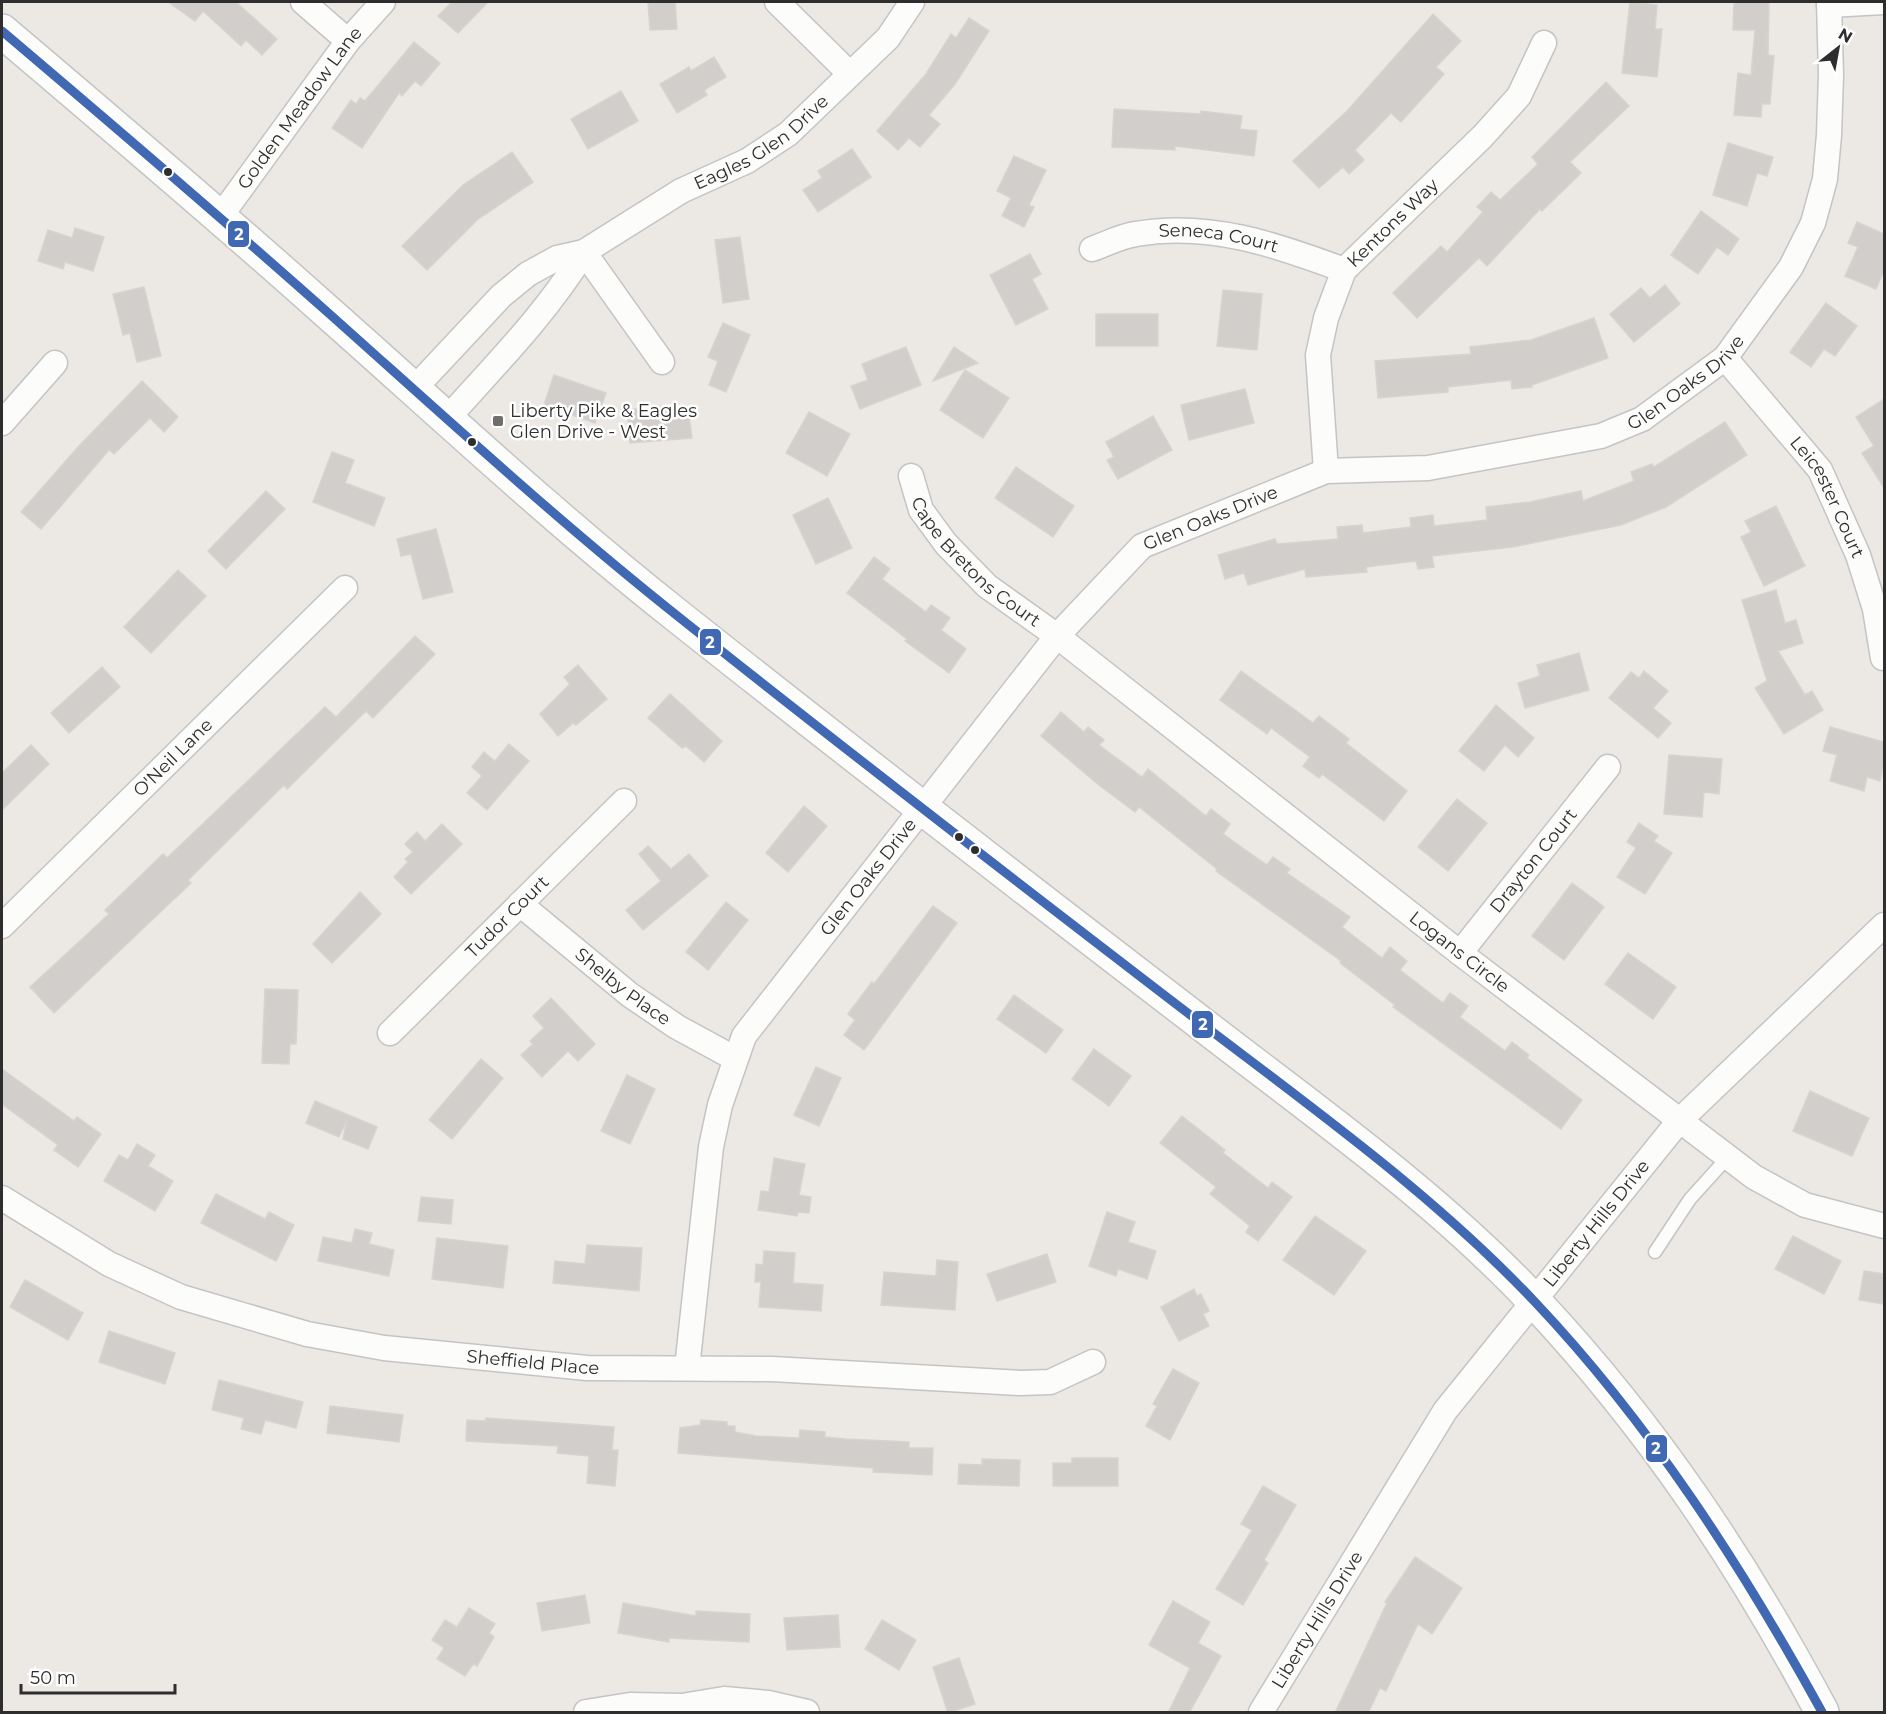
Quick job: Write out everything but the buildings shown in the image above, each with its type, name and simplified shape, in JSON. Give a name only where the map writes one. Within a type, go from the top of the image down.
[{"type":"street","points":[[303,2],[348,41]]},
{"type":"street","name":"Golden Meadow Lane","points":[[220,218],[348,41],[383,2]]},
{"type":"street","points":[[777,2],[849,73]]},
{"type":"street","name":"Eagles Glen Drive","points":[[414,389],[501,296],[519,282],[557,258],[584,252],[681,191],[747,161],[788,134],[888,38],[912,2]]},
{"type":"street","points":[[1829,3],[1884,2]]},
{"type":"street","name":"Glen Oaks Drive","points":[[687,1368],[711,1147],[734,1058],[744,1036],[1057,636],[1142,546],[1326,471],[1428,468],[1601,436],[1642,419],[1725,358],[1791,267],[1813,223],[1825,179],[1829,135],[1832,75],[1829,3]]},
{"type":"street","points":[[2,31],[670,610],[1378,1161],[1453,1224],[1534,1301],[1627,1408],[1712,1523],[1782,1636],[1822,1713]]},
{"type":"street","name":"Kentons Way","points":[[1326,471],[1318,355],[1326,318],[1344,270],[1482,137],[1518,96],[1544,43]]},
{"type":"street","name":"Seneca Court","points":[[1092,249],[1135,234],[1186,231],[1232,234],[1282,248],[1344,270]]},
{"type":"street","points":[[584,252],[662,362]]},
{"type":"street","name":"Eagles Glen Drive","points":[[447,419],[528,328],[569,276],[584,252]]},
{"type":"street","name":"Leicester Court","points":[[1725,358],[1820,470],[1858,555],[1875,609],[1882,658]]},
{"type":"street","points":[[2,423],[55,363]]},
{"type":"street","name":"Cape Bretons Court","points":[[911,476],[921,510],[946,544],[987,586],[1057,636]]},
{"type":"street","name":"O'Neil Lane","points":[[2,926],[345,588]]},
{"type":"street","name":"Logans Circle","points":[[1057,636],[1460,953],[1754,1177],[1804,1204],[1884,1226]]},
{"type":"street","name":"Drayton Court","points":[[1460,953],[1608,767]]},
{"type":"street","name":"Tudor Court","points":[[390,1033],[624,801]]},
{"type":"street","name":"Shelby Place","points":[[520,904],[630,995],[677,1027],[734,1058]]},
{"type":"street","name":"Liberty Hills Drive","points":[[1262,1713],[1445,1411],[1679,1121],[1884,925]]},
{"type":"street","name":"Sheffield Place","points":[[2,1198],[109,1264],[182,1297],[307,1334],[384,1348],[587,1368],[687,1368],[1050,1383],[1093,1362]]},
{"type":"street","points":[[586,1713],[630,1705],[682,1709],[724,1699],[768,1703],[807,1713]]},
{"type":"lane","points":[[1655,1252],[1690,1198],[1728,1157]]},
{"type":"transit line","name":"2","points":[[2,31],[211,210],[502,468],[631,578],[931,815],[1324,1116],[1454,1224],[1535,1302],[1617,1397],[1655,1447],[1726,1550],[1822,1712]]},
{"type":"place","name":"Liberty Pike & Eagles Glen Drive - West","points":[[498,421]]}]
